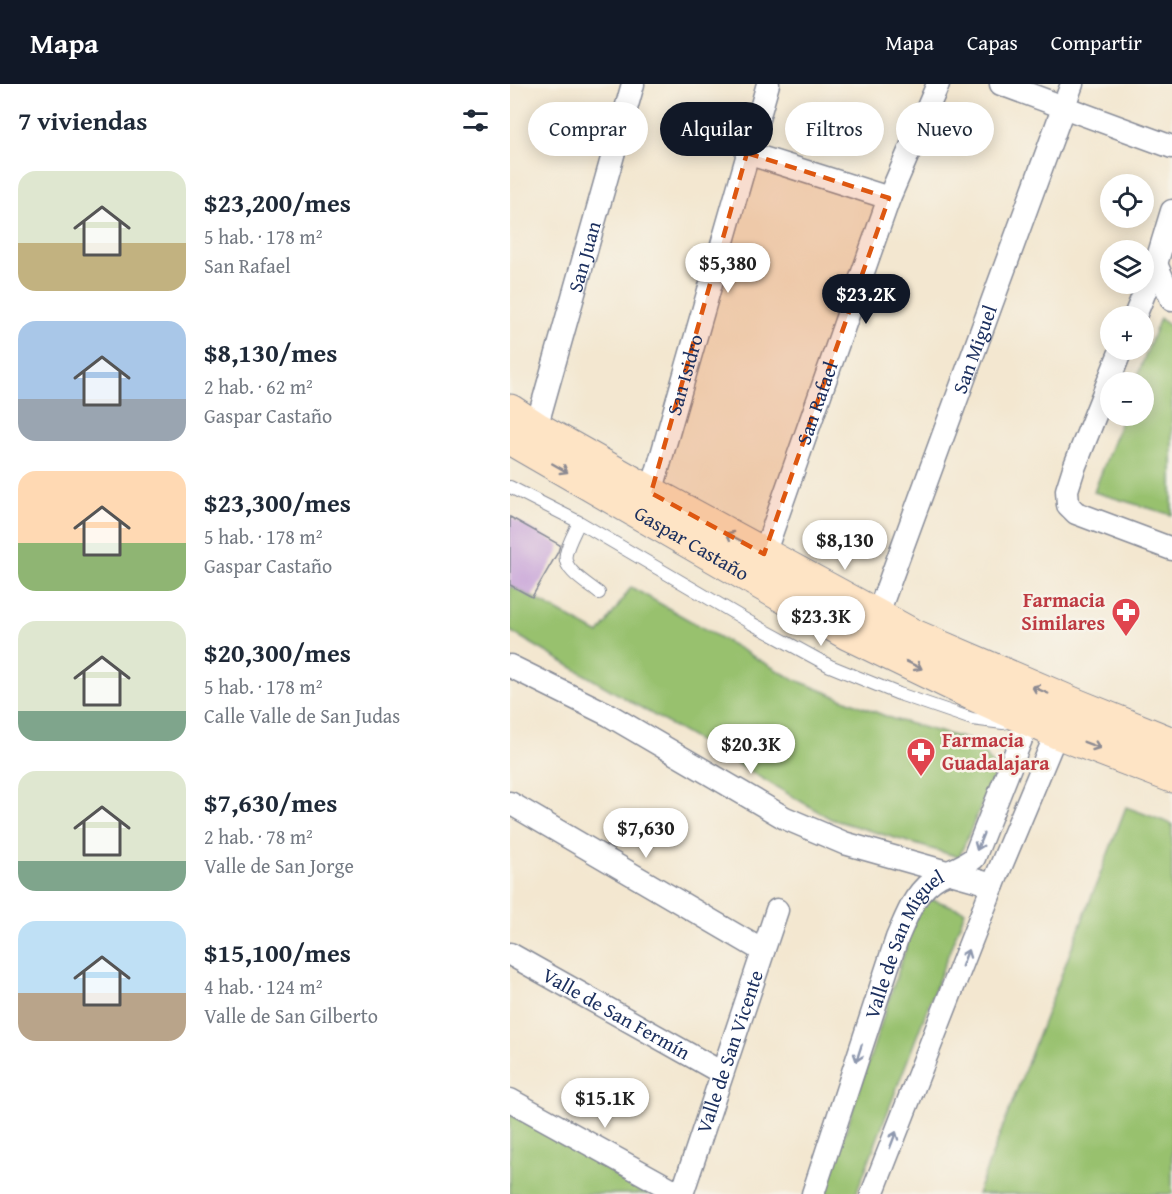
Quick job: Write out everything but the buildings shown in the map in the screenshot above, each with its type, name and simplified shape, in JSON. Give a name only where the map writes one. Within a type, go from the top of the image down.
[{"type":"main road","name":"Gaspar Castaño","points":[[519,426],[651,493],[912,635],[1172,744]]},
{"type":"main road","name":"Gaspar Castaño","points":[[519,426],[849,634],[1036,722],[1172,776]]},
{"type":"street","name":"San Juan","points":[[519,426],[633,84]]},
{"type":"street","name":"San Isidro","points":[[763,102],[768,84]]},
{"type":"street","name":"San Rafael","points":[[764,554],[889,198],[938,84]]},
{"type":"street","points":[[1001,84],[1172,147]]},
{"type":"street","name":"San Miguel","points":[[877,616],[1072,84]]},
{"type":"street","name":"San Isidro","points":[[651,493],[746,156]]},
{"type":"street","points":[[756,156],[889,198]]},
{"type":"street","points":[[1139,306],[1156,264],[1172,211]]},
{"type":"street","points":[[1156,264],[1172,300]]},
{"type":"street","points":[[1118,360],[1074,468],[1067,490],[1068,505],[1077,513],[1172,549]]},
{"type":"street","points":[[510,666],[609,715],[785,818],[844,843],[993,885]]},
{"type":"street","points":[[872,1194],[993,885],[1036,722]]},
{"type":"street","name":"Valle de San Miguel","points":[[813,1194],[897,938],[909,911],[923,887],[974,858],[1036,722]]},
{"type":"street","points":[[512,812],[763,951]]},
{"type":"street","name":"Valle de San Vicente","points":[[681,1194],[777,910]]},
{"type":"street","name":"Valle de San Fermín","points":[[510,954],[722,1073]]},
{"type":"street","points":[[510,1100],[681,1194]]},
{"type":"lane","points":[[510,486],[579,522],[751,623],[830,666],[899,694],[972,719],[1003,723],[1036,722]]},
{"type":"lane","points":[[579,522],[566,553],[566,562],[570,569],[599,593]]},
{"type":"highlighted area","points":[[747,153],[889,198],[764,554],[651,493]]},
{"type":"green space","points":[[1160,318],[1169,326],[1172,333],[1172,515],[1094,492],[1119,426],[1154,426],[1154,372],[1139,372],[1144,360],[1154,360],[1154,333]]},
{"type":"green space","points":[[510,585],[599,634],[631,587],[791,678],[893,719],[979,743],[996,771],[959,857],[831,819],[510,631]]},
{"type":"green space","points":[[1126,807],[1172,824],[1172,1194],[977,1194]]},
{"type":"green space","points":[[923,896],[965,911],[856,1194],[825,1194]]},
{"type":"green space","points":[[510,1114],[649,1194],[510,1194]]},
{"type":"place","name":"Farmacia Similares","points":[[1126,638]]},
{"type":"place","name":"Farmacia Guadalajara","points":[[921,778]]}]
